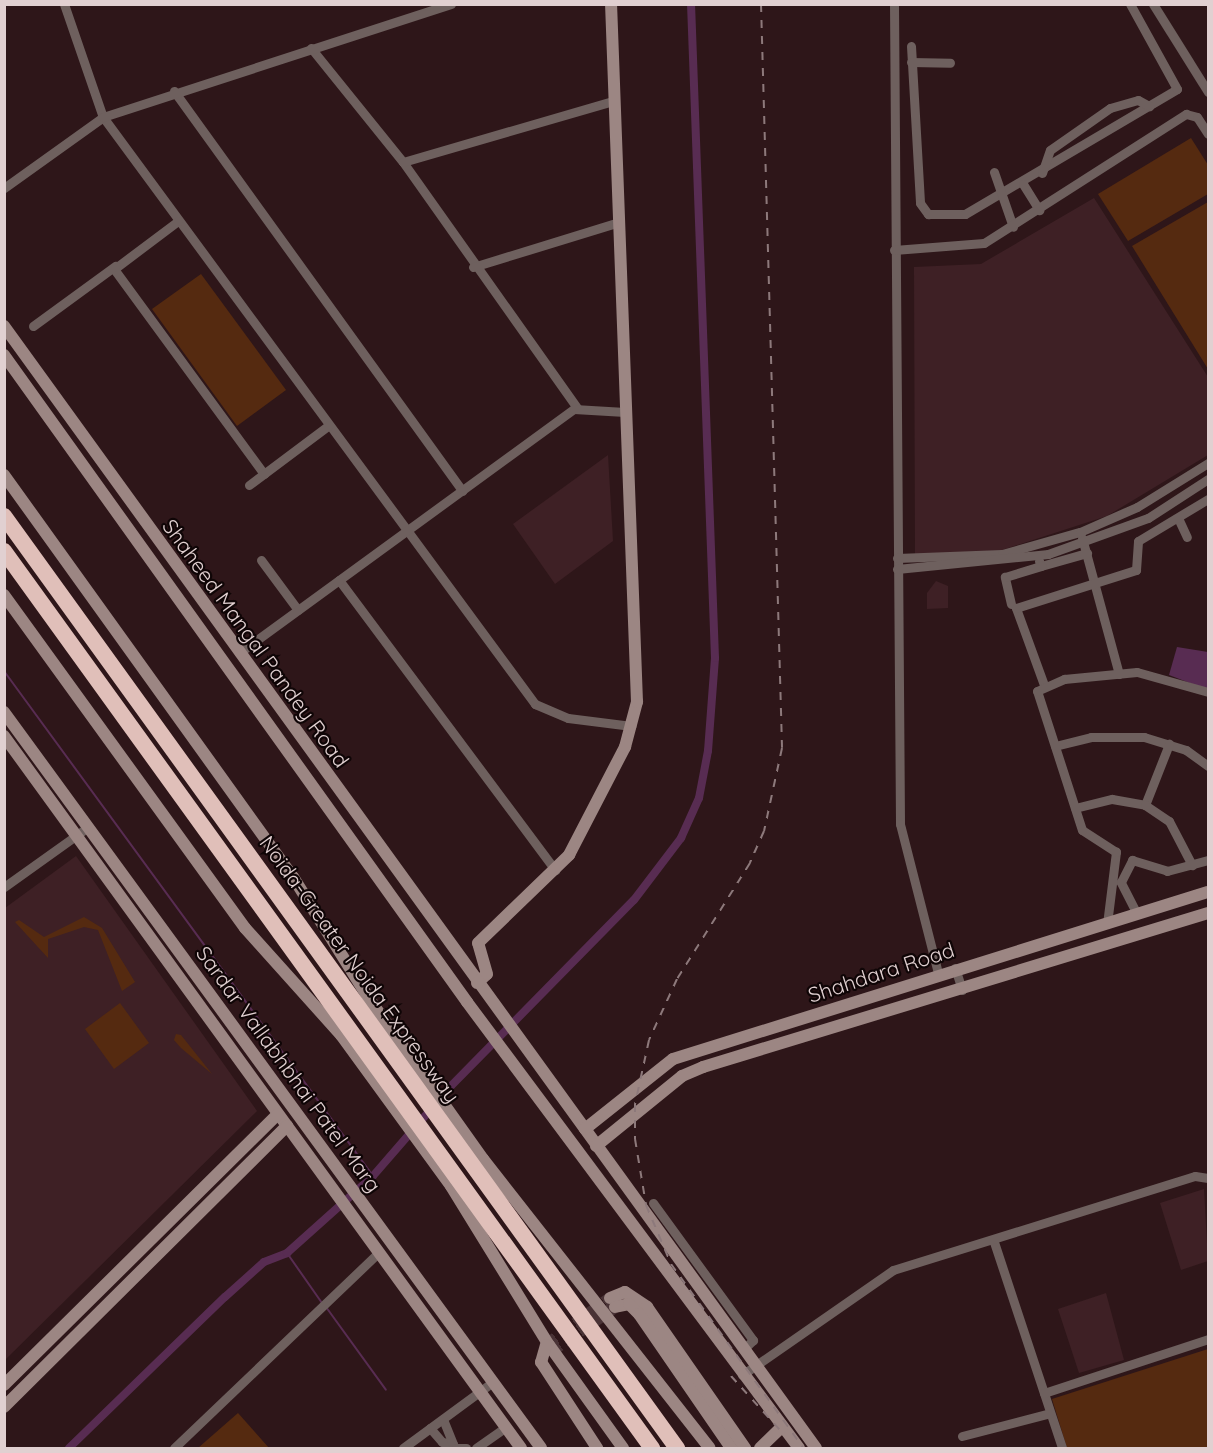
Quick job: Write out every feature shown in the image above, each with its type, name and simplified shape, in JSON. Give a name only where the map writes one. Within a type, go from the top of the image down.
[{"type":"highway","name":"Noida-Greater Noida Expressway","points":[[4,516],[400,1051],[677,1449]]},
{"type":"highway","name":"Noida-Greater Noida Expressway","points":[[4,551],[376,1075],[652,1449]]},
{"type":"street","points":[[64,4],[103,117],[328,426],[535,704],[568,718],[631,726]]},
{"type":"street","points":[[4,188],[103,117],[174,92],[451,4]]},
{"type":"street","points":[[480,986],[487,974],[478,943],[555,870],[596,809],[631,726],[637,702],[616,223],[610,4]]},
{"type":"street","points":[[894,4],[900,831],[938,973]]},
{"type":"street","points":[[911,46],[911,67],[917,83],[924,211],[965,214],[1042,173],[1177,87],[1130,4]]},
{"type":"street","points":[[1152,4],[1209,92]]},
{"type":"street","points":[[311,48],[403,162],[473,267],[577,408]]},
{"type":"street","points":[[894,68],[950,63]]},
{"type":"street","points":[[174,92],[462,491]]},
{"type":"street","points":[[403,162],[613,100]]},
{"type":"street","points":[[1042,173],[1050,150],[1110,108],[1138,100],[1149,106]]},
{"type":"street","points":[[894,250],[978,245],[1013,227],[1181,116],[1197,117],[1209,134]]},
{"type":"street","points":[[994,172],[1000,196],[1013,227]]},
{"type":"street","points":[[1023,184],[1039,210]]},
{"type":"street","points":[[33,326],[178,221]]},
{"type":"street","points":[[473,267],[616,223]]},
{"type":"street","points":[[115,266],[264,474]]},
{"type":"street","name":"Shaheed Mangal Pandey Road","points":[[4,326],[816,1449]]},
{"type":"street","points":[[4,355],[534,1095],[795,1447]]},
{"type":"street","points":[[239,652],[339,580],[405,527],[462,491],[577,408],[624,412]]},
{"type":"street","points":[[249,485],[328,426]]},
{"type":"street","points":[[897,558],[1002,554],[1080,532],[1137,507],[1209,463]]},
{"type":"street","points":[[4,475],[293,877],[400,1051]]},
{"type":"street","points":[[897,569],[1038,556],[1148,518],[1209,479]]},
{"type":"street","points":[[1044,685],[1016,608],[1095,586],[1136,570],[1138,541],[1209,499]]},
{"type":"street","points":[[1178,518],[1188,537]]},
{"type":"street","points":[[1080,532],[1119,674]]},
{"type":"street","points":[[1011,604],[1005,577],[1087,554]]},
{"type":"street","points":[[1038,556],[1041,566]]},
{"type":"street","points":[[261,560],[298,610]]},
{"type":"street","points":[[339,580],[555,870]]},
{"type":"street","points":[[4,595],[245,928],[376,1075]]},
{"type":"street","points":[[1209,692],[1143,672],[1044,685],[1037,694],[1084,833],[1132,860],[1167,871],[1209,860]]},
{"type":"street","name":"Sardar Vallabhbhai Patel Marg","points":[[4,712],[541,1449]]},
{"type":"street","name":"Sardar Vallabhbhai Patel Marg","points":[[4,736],[521,1449]]},
{"type":"street","points":[[1055,746],[1111,736],[1169,744],[1209,766]]},
{"type":"street","points":[[1145,805],[1169,744]]},
{"type":"street","points":[[1074,808],[1112,799],[1145,805],[1169,821],[1192,865]]},
{"type":"street","points":[[4,887],[88,827]]},
{"type":"street","points":[[1107,924],[1116,852]]},
{"type":"street","points":[[1132,860],[1121,882],[1137,914]]},
{"type":"street","points":[[394,900],[411,891]]},
{"type":"street","name":"Shahdara Road","points":[[585,1129],[673,1059],[938,973],[1209,892]]},
{"type":"street","name":"Shahdara Road","points":[[596,1146],[682,1076],[703,1067],[1209,913]]},
{"type":"street","points":[[955,968],[962,990]]},
{"type":"street","points":[[4,1385],[278,1114]]},
{"type":"street","points":[[4,1407],[287,1126]]},
{"type":"street","points":[[478,1162],[710,1449]]},
{"type":"street","points":[[742,1375],[885,1274],[994,1242],[1195,1176],[1209,1178]]},
{"type":"street","points":[[455,1182],[549,1345],[623,1449]]},
{"type":"street","points":[[653,1203],[753,1340],[744,1349]]},
{"type":"street","points":[[994,1242],[1062,1449]]},
{"type":"street","points":[[174,1449],[320,1304],[378,1250]]},
{"type":"street","points":[[731,1449],[639,1314],[629,1304],[612,1303],[625,1292],[647,1307],[745,1449]]},
{"type":"street","points":[[1044,1393],[1209,1339]]},
{"type":"street","points":[[597,1449],[541,1362],[548,1348],[615,1449]]},
{"type":"street","points":[[403,1449],[493,1382]]},
{"type":"street","points":[[962,1436],[1050,1413]]},
{"type":"street","points":[[443,1419],[455,1447]]},
{"type":"street","points":[[476,1449],[506,1427]]},
{"type":"street","points":[[760,1449],[782,1427]]},
{"type":"street","points":[[430,1428],[442,1442],[466,1449]]},
{"type":"shaded area","points":[[1191,138],[1208,165],[1208,194],[1128,241],[1098,194]]},
{"type":"shaded area","points":[[1094,198],[1208,377],[1208,455],[1107,516],[996,552],[915,554],[914,267],[981,264]]},
{"type":"shaded area","points":[[1208,202],[1208,369],[1132,246]]},
{"type":"shaded area","points":[[201,274],[286,390],[237,426],[152,309]]},
{"type":"shaded area","points":[[608,455],[613,541],[555,584],[513,524]]},
{"type":"shaded area","points":[[936,581],[948,586],[948,608],[927,609],[927,593]]},
{"type":"shaded area","points":[[1177,647],[1208,652],[1208,690],[1169,675]]},
{"type":"shaded area","points":[[76,856],[257,1111],[5,1360],[5,908]]},
{"type":"shaded area","points":[[84,917],[102,928],[135,982],[122,991],[98,930],[84,927],[48,939],[48,958],[15,922],[19,920],[44,937]]},
{"type":"shaded area","points":[[120,1003],[149,1043],[114,1069],[85,1029]]},
{"type":"shaded area","points":[[176,1034],[181,1035],[212,1074],[181,1048],[174,1040]]},
{"type":"shaded area","points":[[1204,1189],[1208,1261],[1181,1270],[1160,1203]]},
{"type":"shaded area","points":[[1106,1293],[1124,1360],[1079,1373],[1058,1309]]},
{"type":"shaded area","points":[[1208,1349],[1208,1448],[1067,1448],[1052,1399]]},
{"type":"shaded area","points":[[238,1413],[269,1448],[198,1448]]},
{"type":"waterway","points":[[69,1448],[264,1262],[287,1253],[373,1176],[450,1087],[634,900],[681,838],[699,798],[708,751],[715,658],[691,4]]},
{"type":"waterway","points":[[4,671],[373,1176]]},
{"type":"waterway","points":[[287,1253],[322,1303]]},
{"type":"waterway","points":[[326,1307],[386,1390]]},
{"type":"tunnel","points":[[546,1345],[610,1298]]},
{"type":"tunnel","points":[[550,1352],[615,1307]]},
{"type":"railway","points":[[761,4],[782,748],[764,831],[750,863],[677,979],[649,1040],[635,1104],[635,1139],[646,1205],[671,1264],[803,1448]]},
{"type":"railway","points":[[731,1376],[779,1429]]}]
